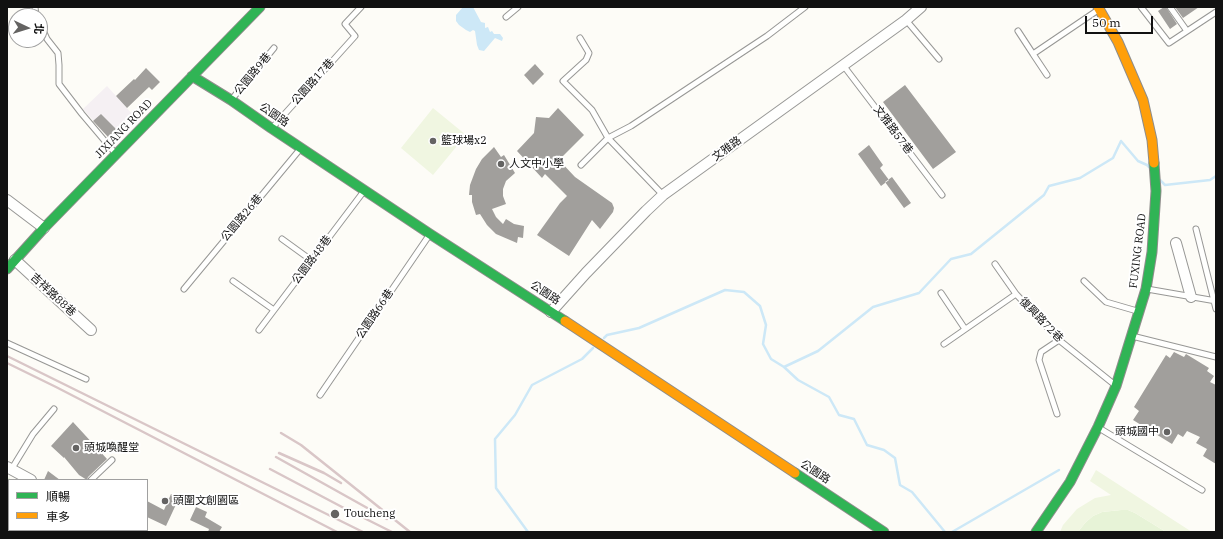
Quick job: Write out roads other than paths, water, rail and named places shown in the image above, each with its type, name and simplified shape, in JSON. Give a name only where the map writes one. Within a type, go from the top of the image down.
[{"type":"street","name":"JIXIANG ROAD","points":[[7,269],[44,228],[260,7]]},
{"type":"street","name":"文雅路","points":[[552,312],[586,273],[663,195],[843,66],[906,20],[921,7]]},
{"type":"street","name":"FUXING ROAD","points":[[1036,532],[1070,482],[1098,427],[1116,386],[1146,289],[1152,252],[1156,191],[1152,140],[1143,100],[1118,42],[1099,8]]},
{"type":"street","name":"公園路","points":[[192,76],[231,100],[430,234],[552,312],[884,532]]},
{"type":"street","points":[[7,200],[44,228]]},
{"type":"street","points":[[1176,243],[1191,297]]},
{"type":"street","name":"吉祥路88巷","points":[[15,260],[91,330]]},
{"type":"street","points":[[9,468],[29,479]]},
{"type":"lane","name":"公園路17巷","points":[[271,128],[355,36],[345,24],[361,7]]},
{"type":"lane","points":[[506,17],[518,7]]},
{"type":"lane","points":[[581,165],[608,138],[631,126],[767,36],[805,7]]},
{"type":"lane","points":[[1141,7],[1169,43],[1216,12]]},
{"type":"lane","points":[[1170,7],[1187,31]]},
{"type":"lane","points":[[1033,54],[1099,8]]},
{"type":"lane","points":[[906,20],[939,59]]},
{"type":"lane","points":[[1018,31],[1047,75]]},
{"type":"lane","points":[[580,38],[589,54],[586,60],[563,81],[592,110],[608,138],[663,195]]},
{"type":"lane","points":[[48,40],[58,53],[60,66],[59,84],[116,154]]},
{"type":"lane","name":"公園路9巷","points":[[231,100],[274,48]]},
{"type":"lane","name":"文雅路57巷","points":[[843,66],[942,195]]},
{"type":"lane","name":"公園路26巷","points":[[184,289],[301,148]]},
{"type":"lane","name":"公園路48巷","points":[[259,330],[364,190]]},
{"type":"lane","points":[[1196,229],[1216,309]]},
{"type":"lane","name":"公園路66巷","points":[[320,395],[430,234]]},
{"type":"lane","points":[[282,239],[311,260]]},
{"type":"lane","points":[[995,264],[1016,294]]},
{"type":"lane","points":[[233,281],[274,310]]},
{"type":"lane","points":[[1084,281],[1106,302],[1139,312]]},
{"type":"lane","points":[[1146,289],[1215,301]]},
{"type":"lane","points":[[941,294],[965,329]]},
{"type":"lane","name":"復興路72巷","points":[[944,344],[1016,294],[1059,340],[1116,386]]},
{"type":"lane","points":[[1131,336],[1216,358]]},
{"type":"lane","points":[[1057,414],[1039,360],[1041,352],[1059,340]]},
{"type":"lane","points":[[7,343],[86,379]]},
{"type":"lane","points":[[9,468],[33,434],[54,409]]},
{"type":"lane","points":[[1098,427],[1202,490]]},
{"type":"lane","points":[[92,479],[112,460]]},
{"type":"water","points":[[463,7],[473,7],[481,22],[485,23],[485,28],[488,27],[490,32],[492,31],[494,34],[500,34],[503,38],[502,41],[495,38],[484,51],[479,50],[475,31],[473,30],[470,32],[466,30],[456,21],[456,15]]},
{"type":"waterway","points":[[604,338],[607,335],[639,328],[725,290],[744,292],[760,306],[766,325],[763,344],[771,359],[784,367],[818,351],[873,307],[919,293],[951,259],[971,254],[1044,195],[1049,186],[1080,178],[1113,158],[1121,141],[1138,161],[1149,167]]},
{"type":"waterway","points":[[1160,180],[1165,185],[1210,180],[1216,176]]},
{"type":"waterway","points":[[528,532],[496,488],[495,439],[515,415],[532,385],[582,359],[593,348]]},
{"type":"waterway","points":[[784,367],[798,380],[829,397],[839,415],[854,419],[867,445],[884,450],[895,458],[900,485],[912,492],[945,532]]},
{"type":"waterway","points":[[952,532],[1059,470]]},
{"type":"railway","points":[[7,356],[363,532]]},
{"type":"railway","points":[[7,363],[337,532]]},
{"type":"railway","points":[[281,433],[301,445],[410,532]]},
{"type":"railway","points":[[279,453],[324,473],[341,483]]},
{"type":"railway","points":[[276,457],[387,519]]},
{"type":"railway","points":[[270,469],[392,532]]},
{"type":"place","name":"籃球場x2","points":[[433,141]]},
{"type":"place","name":"人文中小學","points":[[501,164]]},
{"type":"place","name":"頭城國中","points":[[1167,432]]},
{"type":"place","name":"頭城喚醒堂","points":[[76,448]]},
{"type":"place","name":"頭圍文創園區","points":[[165,501]]},
{"type":"place","name":"Toucheng","points":[[335,514]]}]
